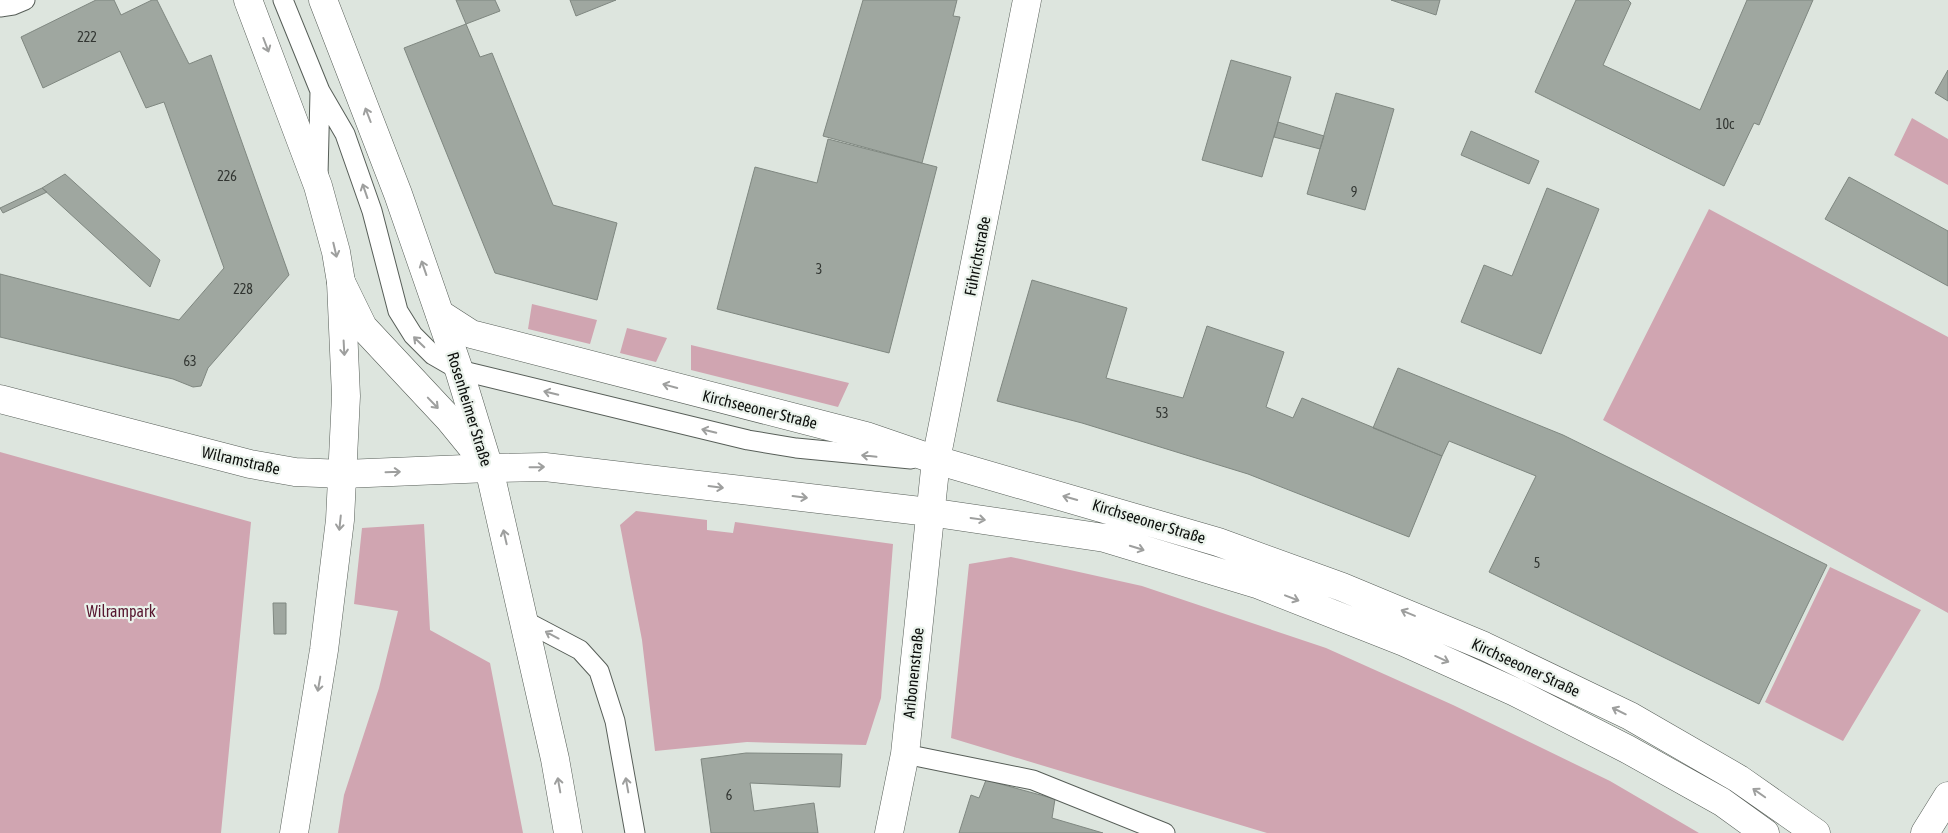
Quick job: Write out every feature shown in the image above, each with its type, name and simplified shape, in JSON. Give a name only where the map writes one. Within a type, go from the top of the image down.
[{"type":"street","points":[[248,0],[318,186],[336,252],[341,282],[346,396],[344,474],[324,650],[294,833]]},
{"type":"street","name":"Rosenheimer Straße","points":[[323,0],[398,194],[459,370],[489,468],[555,759],[568,833]]},
{"type":"street","name":"Führichstraße","points":[[929,512],[936,460],[1027,0]]},
{"type":"street","points":[[341,282],[363,327],[449,419],[489,468]]},
{"type":"street","name":"Kirchseeoner Straße","points":[[440,314],[471,334],[866,436],[936,460],[1218,542],[1401,610],[1484,646],[1630,716],[1739,779],[1816,833]]},
{"type":"street","name":"Wilramstraße","points":[[0,399],[250,464],[295,472],[344,474],[489,468]]},
{"type":"street","name":"Kirchseeoner Straße","points":[[489,468],[545,467],[929,512],[1105,538],[1266,588],[1404,642],[1515,692],[1627,749],[1722,802],[1765,833]]},
{"type":"street","name":"Aribonenstraße","points":[[889,833],[905,754],[929,512]]},
{"type":"street","points":[[1925,833],[1948,796]]},
{"type":"lane","points":[[0,7],[13,5],[25,0]]},
{"type":"lane","points":[[283,0],[320,91],[346,134],[372,211],[398,311],[413,335],[426,348],[459,370],[748,440],[796,448],[884,458],[936,460]]},
{"type":"lane","points":[[318,186],[320,91]]},
{"type":"lane","points":[[523,620],[580,650],[599,671],[615,721],[635,833]]},
{"type":"lane","points":[[905,754],[1033,780],[1164,833]]},
{"type":"green space","points":[[1912,118],[1948,139],[1948,185],[1894,155]]},
{"type":"green space","points":[[1709,209],[1948,337],[1948,613],[1603,420]]},
{"type":"green space","points":[[532,304],[597,320],[590,344],[528,329]]},
{"type":"green space","points":[[627,328],[667,338],[656,362],[620,353]]},
{"type":"green space","points":[[691,345],[849,383],[838,407],[691,370]]},
{"type":"green space","name":"Wilrampark","points":[[0,452],[251,522],[221,833],[0,833]]},
{"type":"green space","points":[[636,511],[707,520],[707,530],[733,533],[735,522],[893,544],[881,698],[866,745],[747,742],[655,751],[642,640],[620,525]]},
{"type":"green space","points":[[424,524],[430,630],[490,663],[523,833],[338,833],[344,795],[379,688],[398,611],[354,604],[362,528]]},
{"type":"green space","points":[[1011,557],[1142,586],[1326,648],[1453,705],[1610,781],[1699,833],[1267,833],[951,738],[969,564]]},
{"type":"green space","points":[[1830,567],[1921,610],[1843,741],[1765,702]]},
{"type":"building","points":[[96,0],[114,0],[121,15],[152,0],[157,0],[189,64],[211,55],[289,275],[208,368],[201,386],[193,387],[173,379],[0,337],[0,274],[179,320],[224,268],[164,102],[146,108],[120,51],[43,88],[21,37]]},
{"type":"building","points":[[456,0],[495,0],[500,11],[466,24]]},
{"type":"building","points":[[570,0],[616,0],[576,16]]},
{"type":"building","points":[[863,0],[957,0],[953,16],[960,17],[922,163],[823,136]]},
{"type":"building","points":[[1391,0],[1440,0],[1436,15]]},
{"type":"building","points":[[1576,0],[1628,0],[1631,3],[1603,65],[1700,110],[1747,0],[1813,0],[1759,125],[1754,123],[1724,186],[1535,92]]},
{"type":"building","points":[[466,24],[480,57],[492,53],[553,205],[617,223],[597,300],[495,273],[404,48]]},
{"type":"building","points":[[1231,60],[1291,77],[1262,177],[1202,160]]},
{"type":"building","points":[[1948,70],[1948,101],[1935,93]]},
{"type":"building","points":[[1336,93],[1394,109],[1365,210],[1307,194]]},
{"type":"building","points":[[1278,122],[1324,136],[1320,149],[1274,137]]},
{"type":"building","points":[[1471,131],[1539,161],[1529,184],[1461,155]]},
{"type":"building","points":[[828,139],[937,167],[889,353],[717,309],[755,167],[817,183]]},
{"type":"building","points":[[65,174],[160,260],[150,287],[42,188]]},
{"type":"building","points":[[1849,177],[1948,231],[1948,286],[1825,219]]},
{"type":"building","points":[[42,188],[47,192],[3,213],[0,208]]},
{"type":"building","points":[[1547,188],[1599,209],[1541,354],[1461,322],[1484,265],[1512,276]]},
{"type":"building","points":[[1032,280],[1127,308],[1106,378],[1183,398],[1207,326],[1284,352],[1266,407],[1293,418],[1302,398],[1442,456],[1409,537],[1248,474],[1082,423],[997,401]]},
{"type":"building","points":[[1398,368],[1563,435],[1827,565],[1759,704],[1489,572],[1536,476],[1449,441],[1442,456],[1373,428]]},
{"type":"building","points":[[273,603],[286,603],[286,634],[274,634]]},
{"type":"building","points":[[746,753],[842,754],[840,787],[750,783],[754,811],[814,803],[818,833],[711,833],[701,759]]},
{"type":"building","points":[[986,780],[1055,799],[1052,818],[1103,833],[959,833],[971,795],[979,798]]}]
